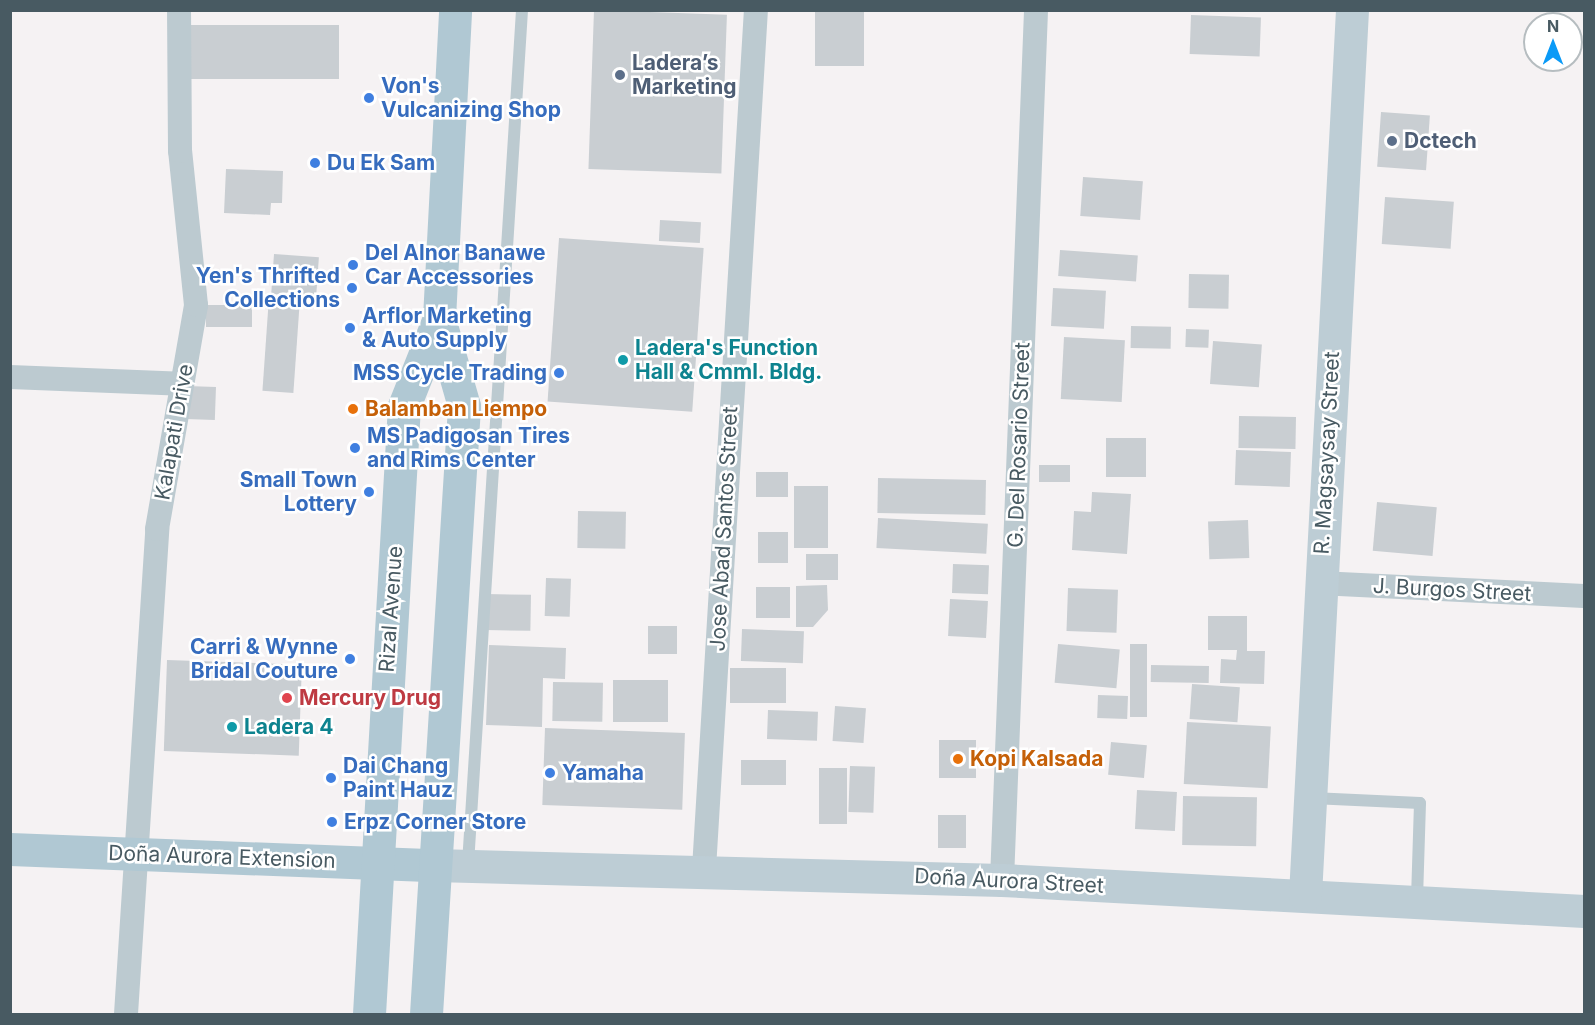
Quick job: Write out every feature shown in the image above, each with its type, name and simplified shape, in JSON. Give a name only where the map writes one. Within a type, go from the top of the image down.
[{"type":"main road","name":"Rizal Avenue","points":[[369,1014],[375,862],[404,406],[439,318],[455,10]]},
{"type":"main road","name":"R. Magsaysay Street","points":[[1305,895],[1319,584],[1352,10]]},
{"type":"main road","name":"Rizal Avenue","points":[[426,1014],[464,406],[439,318]]},
{"type":"main road","name":"Doña Aurora Extension","points":[[10,849],[434,865]]},
{"type":"main road","name":"Doña Aurora Street","points":[[434,865],[704,869],[1002,880],[1584,911]]},
{"type":"street","name":"Kalapati Drive","points":[[126,1014],[133,855],[157,529],[196,305],[180,151],[179,10]]},
{"type":"street","name":"Jose Abad Santos Street","points":[[704,869],[756,10]]},
{"type":"street","name":"G. Del Rosario Street","points":[[1002,880],[1036,10]]},
{"type":"street","points":[[10,377],[181,384]]},
{"type":"street","name":"J. Burgos Street","points":[[1319,584],[1584,596]]},
{"type":"lane","points":[[468,866],[522,10]]},
{"type":"lane","points":[[1310,798],[1420,803],[1417,901]]},
{"type":"building","points":[[594,10],[727,15],[721,174],[588,169]]},
{"type":"building","points":[[815,10],[864,10],[864,66],[815,66]]},
{"type":"building","points":[[1191,15],[1261,17],[1260,56],[1190,54]]},
{"type":"building","points":[[191,25],[339,25],[339,79],[191,79]]},
{"type":"building","points":[[1381,112],[1430,115],[1426,170],[1377,167]]},
{"type":"building","points":[[226,169],[283,171],[282,203],[271,203],[270,215],[224,213]]},
{"type":"building","points":[[1083,177],[1143,181],[1140,220],[1080,216]]},
{"type":"building","points":[[1385,197],[1454,202],[1451,249],[1382,244]]},
{"type":"building","points":[[660,220],[701,222],[700,243],[659,241]]},
{"type":"building","name":"Ladera's Function Hall & Cmml. Bldg.","points":[[559,238],[704,248],[692,412],[548,402]]},
{"type":"building","points":[[1060,250],[1138,255],[1136,281],[1058,276]]},
{"type":"building","points":[[274,254],[319,257],[316,297],[271,294]]},
{"type":"building","points":[[1189,274],[1229,275],[1228,309],[1188,308]]},
{"type":"building","points":[[1053,288],[1106,291],[1104,329],[1051,326]]},
{"type":"building","points":[[269,297],[300,299],[293,393],[262,391]]},
{"type":"building","points":[[206,305],[252,305],[252,327],[206,327]]},
{"type":"building","points":[[1131,326],[1171,327],[1171,349],[1131,348]]},
{"type":"building","points":[[1186,329],[1209,330],[1208,348],[1185,347]]},
{"type":"building","points":[[1064,337],[1125,340],[1122,402],[1061,399]]},
{"type":"building","points":[[1213,341],[1262,344],[1259,387],[1210,384]]},
{"type":"building","points":[[187,386],[216,387],[215,420],[186,419]]},
{"type":"building","points":[[1239,416],[1296,417],[1295,449],[1238,448]]},
{"type":"building","points":[[1106,438],[1146,438],[1146,477],[1106,477]]},
{"type":"building","points":[[1236,450],[1291,452],[1290,487],[1235,485]]},
{"type":"building","points":[[1039,465],[1070,465],[1070,482],[1039,482]]},
{"type":"building","points":[[756,472],[788,472],[788,497],[756,497]]},
{"type":"building","points":[[878,478],[986,480],[985,515],[877,513]]},
{"type":"building","points":[[794,486],[828,486],[828,548],[794,548]]},
{"type":"building","points":[[1092,492],[1131,494],[1127,554],[1072,550],[1074,511],[1091,512]]},
{"type":"building","points":[[1377,502],[1437,507],[1433,556],[1373,551]]},
{"type":"building","points":[[578,511],[626,512],[625,549],[577,548]]},
{"type":"building","points":[[878,518],[988,524],[986,554],[876,548]]},
{"type":"building","points":[[1248,520],[1249,558],[1209,559],[1208,521]]},
{"type":"building","points":[[758,532],[788,532],[788,563],[758,563]]},
{"type":"building","points":[[806,554],[838,554],[838,580],[806,580]]},
{"type":"building","points":[[953,564],[989,565],[988,594],[952,593]]},
{"type":"building","points":[[546,578],[571,579],[570,617],[545,616]]},
{"type":"building","points":[[827,585],[828,610],[813,627],[796,627],[796,586]]},
{"type":"building","points":[[756,587],[790,587],[790,618],[756,618]]},
{"type":"building","points":[[1068,588],[1118,590],[1116,633],[1066,631]]},
{"type":"building","points":[[486,594],[531,595],[530,631],[485,630]]},
{"type":"building","points":[[950,599],[988,601],[986,638],[948,636]]},
{"type":"building","points":[[1208,616],[1247,616],[1247,651],[1265,651],[1264,684],[1220,683],[1221,659],[1236,660],[1237,650],[1208,650]]},
{"type":"building","points":[[648,626],[677,626],[677,654],[648,654]]},
{"type":"building","points":[[742,629],[804,631],[803,663],[741,661]]},
{"type":"building","points":[[1058,644],[1120,649],[1116,688],[1055,683]]},
{"type":"building","points":[[1130,644],[1147,644],[1147,717],[1130,717]]},
{"type":"building","points":[[489,645],[566,648],[565,679],[543,678],[542,727],[486,725]]},
{"type":"building","name":"Ladera 4","points":[[167,660],[302,665],[299,756],[164,751]]},
{"type":"building","points":[[1151,665],[1209,666],[1209,683],[1151,682]]},
{"type":"building","points":[[730,668],[786,668],[786,703],[730,703]]},
{"type":"building","points":[[613,680],[668,680],[668,722],[613,722]]},
{"type":"building","points":[[553,682],[603,683],[602,722],[552,721]]},
{"type":"building","points":[[1192,684],[1240,687],[1237,722],[1190,719]]},
{"type":"building","points":[[1098,695],[1128,696],[1127,719],[1097,718]]},
{"type":"building","points":[[835,706],[866,708],[863,743],[833,741]]},
{"type":"building","points":[[768,710],[818,712],[817,741],[767,739]]},
{"type":"building","points":[[1187,722],[1271,726],[1268,788],[1184,784]]},
{"type":"building","points":[[545,728],[685,733],[682,810],[542,805]]},
{"type":"building","points":[[939,740],[976,740],[976,778],[939,778]]},
{"type":"building","points":[[1111,742],[1147,745],[1144,778],[1108,775]]},
{"type":"building","points":[[741,760],[786,760],[786,785],[741,785]]},
{"type":"building","points":[[850,766],[875,767],[873,813],[848,812]]},
{"type":"building","points":[[819,768],[847,768],[847,824],[819,824]]},
{"type":"building","points":[[1137,790],[1177,792],[1175,831],[1135,829]]},
{"type":"building","points":[[1183,796],[1257,797],[1256,846],[1182,845]]},
{"type":"building","points":[[938,815],[966,815],[966,848],[938,848]]},
{"type":"place","name":"Ladera’s Marketing","points":[[620,75]]},
{"type":"place","name":"Von's Vulcanizing Shop","points":[[369,98]]},
{"type":"place","name":"Dctech","points":[[1392,141]]},
{"type":"place","name":"Du Ek Sam","points":[[315,163]]},
{"type":"place","name":"Del Alnor Banawe Car Accessories","points":[[353,265]]},
{"type":"place","name":"Yen's Thrifted Collections","points":[[352,288]]},
{"type":"place","name":"Arflor Marketing & Auto Supply","points":[[350,328]]},
{"type":"place","name":"Ladera's Function Hall & Cmml. Bldg.","points":[[623,360]]},
{"type":"place","name":"MSS Cycle Trading","points":[[559,373]]},
{"type":"place","name":"Balamban Liempo","points":[[353,409]]},
{"type":"place","name":"MS Padigosan Tires and Rims Center","points":[[355,448]]},
{"type":"place","name":"Small Town Lottery","points":[[369,492]]},
{"type":"place","name":"Carri & Wynne Bridal Couture","points":[[350,659]]},
{"type":"place","name":"Mercury Drug","points":[[287,698]]},
{"type":"place","name":"Ladera 4","points":[[232,727]]},
{"type":"place","name":"Kopi Kalsada","points":[[958,759]]},
{"type":"place","name":"Yamaha","points":[[550,773]]},
{"type":"place","name":"Dai Chang Paint Hauz","points":[[331,778]]},
{"type":"place","name":"Erpz Corner Store","points":[[332,822]]}]
